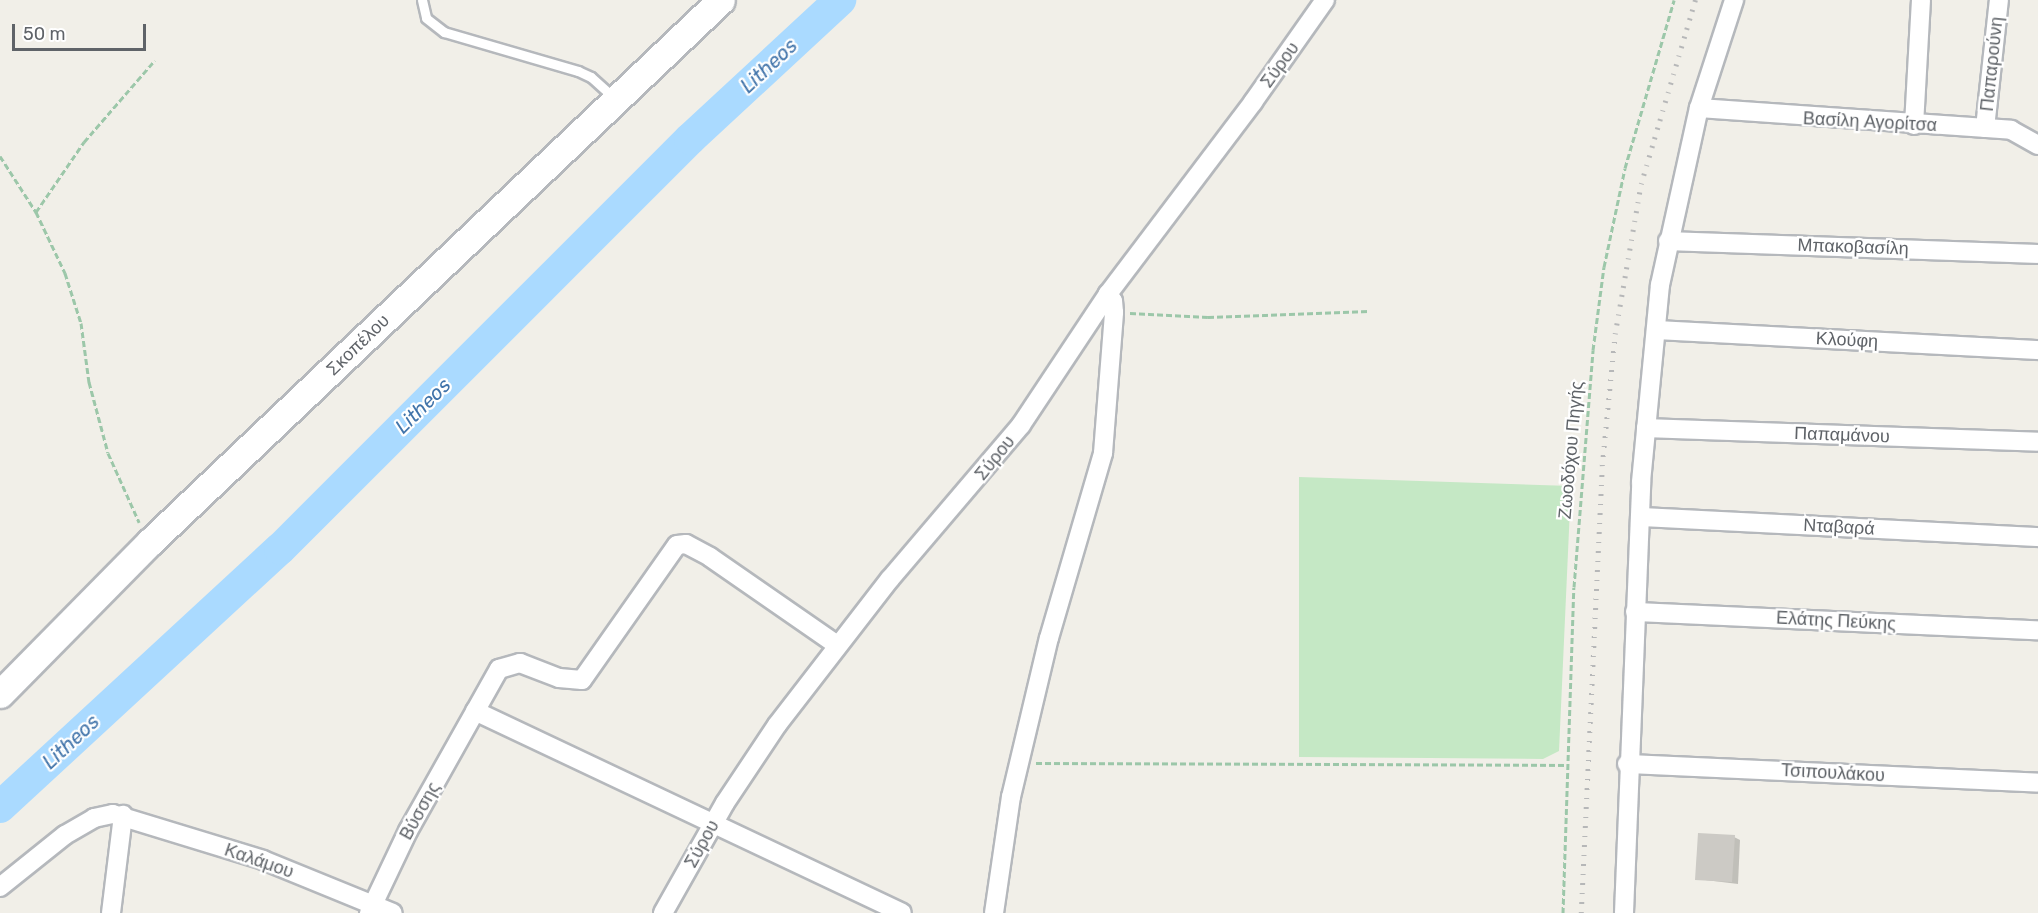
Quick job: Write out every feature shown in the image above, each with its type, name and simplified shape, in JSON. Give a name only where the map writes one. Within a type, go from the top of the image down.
[{"type":"main road","name":"Σκοπέλου","points":[[0,694],[150,542],[721,0]]},
{"type":"street","name":"Σύρου","points":[[663,913],[755,757],[837,645],[1022,424],[1107,294],[1253,102],[1325,0]]},
{"type":"street","points":[[1624,913],[1627,764],[1635,612],[1646,428],[1656,330],[1668,241],[1699,108],[1734,0]]},
{"type":"street","points":[[1914,125],[1921,0]]},
{"type":"street","name":"Παπαρούνη","points":[[1985,128],[1999,0]]},
{"type":"street","name":"Βασίλη Αγορίτσα","points":[[1699,108],[1914,125],[2011,130],[2038,144]]},
{"type":"street","name":"Μπακοβασίλη","points":[[1668,241],[2038,254]]},
{"type":"street","points":[[994,913],[1004,831],[1019,763],[1049,638],[1103,453],[1114,312],[1113,302],[1107,294]]},
{"type":"street","name":"Κλούφη","points":[[1656,330],[2038,350]]},
{"type":"street","name":"Παπαμάνου","points":[[1646,428],[2038,442]]},
{"type":"street","name":"Νταβαρά","points":[[1641,517],[2038,537]]},
{"type":"street","name":"Βύσσης","points":[[371,909],[408,831],[495,674],[509,664],[520,663],[570,681],[582,680],[669,551],[681,544],[728,568],[837,645]]},
{"type":"street","name":"Ελάτης Πεύκης","points":[[1635,612],[2038,630]]},
{"type":"street","points":[[476,711],[902,913]]},
{"type":"street","name":"Τσιπουλάκου","points":[[1627,764],[2038,783]]},
{"type":"street","points":[[0,887],[85,823],[101,816],[123,815],[111,913]]},
{"type":"street","name":"Καλάμου","points":[[123,815],[263,860],[371,909],[393,913]]},
{"type":"lane","points":[[422,0],[426,18],[444,32],[578,71],[591,77],[616,100]]},
{"type":"path","name":"Ζωοδόχου Πηγής","points":[[1563,913],[1582,466],[1603,279],[1625,168],[1674,0]]},
{"type":"path","points":[[36,212],[84,142],[155,60]]},
{"type":"path","points":[[0,156],[36,212],[65,273],[81,323],[89,382],[108,453],[150,542]]},
{"type":"path","points":[[1114,312],[1208,317],[1369,311]]},
{"type":"path","points":[[1019,763],[1569,765]]},
{"type":"green space","points":[[1299,477],[1571,486],[1559,751],[1543,759],[1299,757]]},
{"type":"building","points":[[1698,833],[1735,835],[1732,882],[1695,880]]},
{"type":"waterway","name":"Litheos","points":[[0,807],[280,549],[690,139],[840,0]]},
{"type":"railway","points":[[1581,913],[1602,466],[1615,334],[1641,184],[1695,0]]}]
